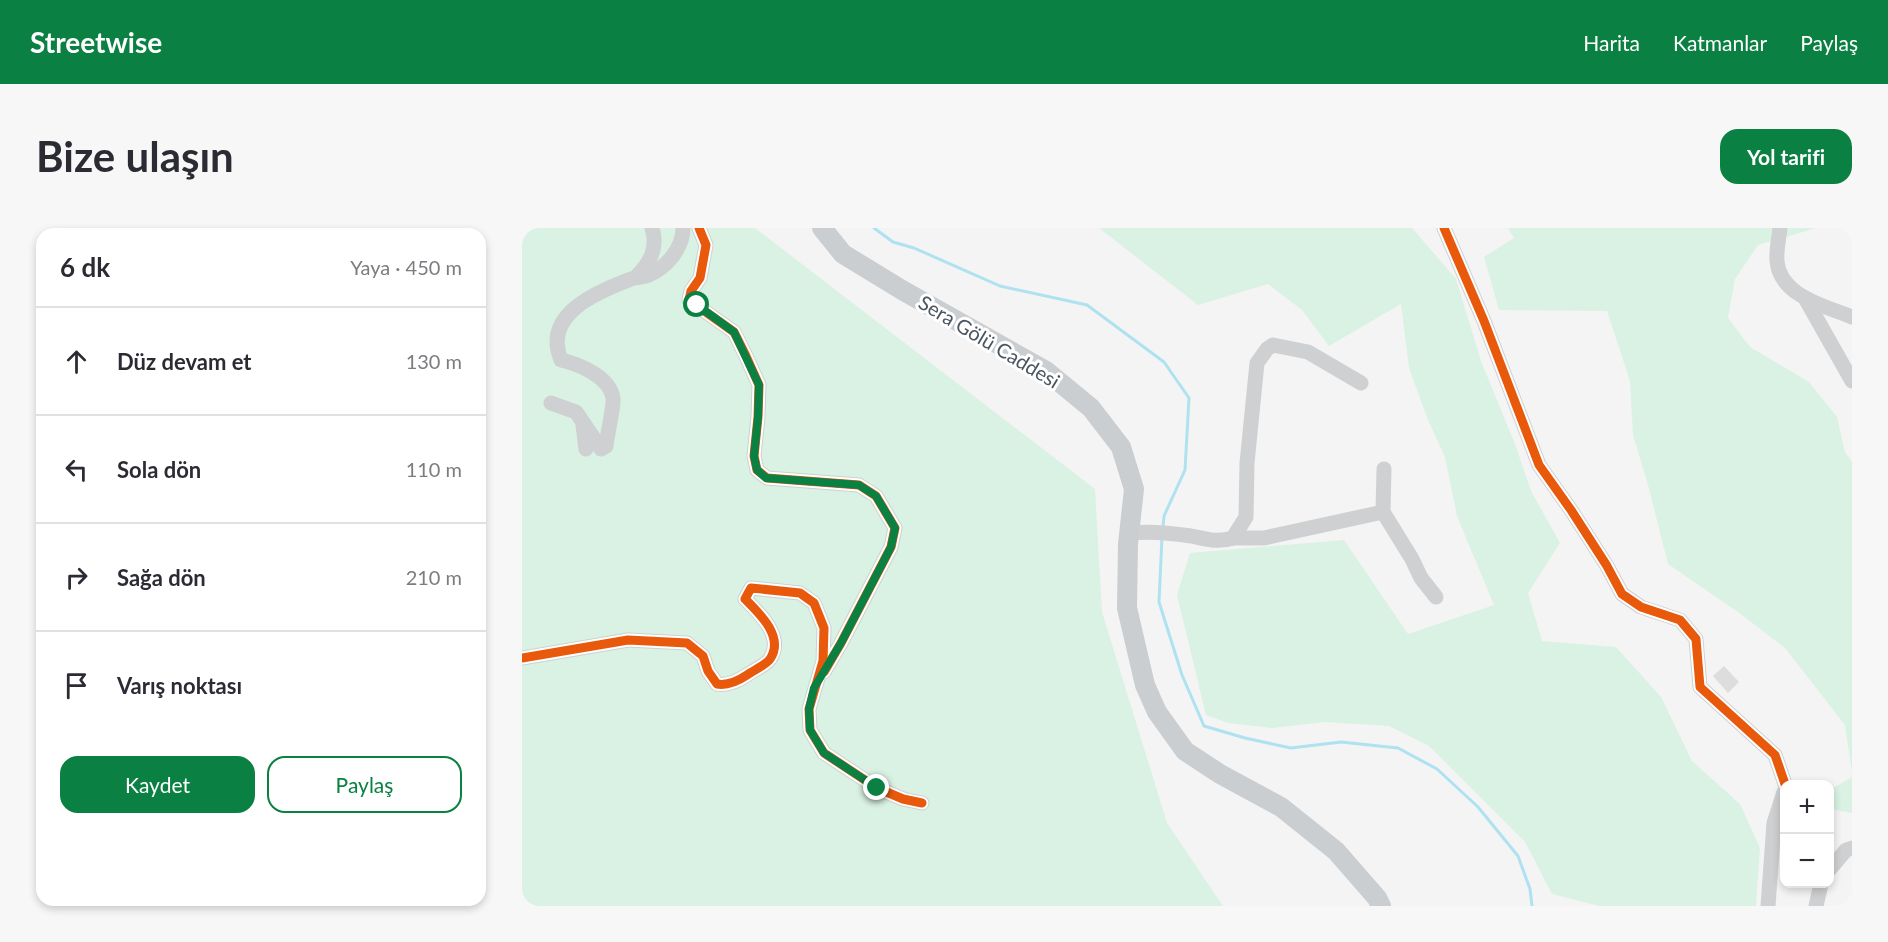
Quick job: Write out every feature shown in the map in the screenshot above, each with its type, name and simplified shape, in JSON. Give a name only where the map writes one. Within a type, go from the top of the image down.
[{"type":"main road","name":"Sera Gölü Caddesi","points":[[822,228],[843,254],[1046,371],[1091,408],[1121,447],[1134,489],[1138,532],[1127,608],[1145,685],[1157,712],[1185,751],[1220,774],[1281,807],[1336,851],[1377,898],[1381,906]]},
{"type":"street","points":[[635,278],[647,266],[653,252],[655,238],[652,228]]},
{"type":"street","points":[[551,403],[576,412],[601,448],[606,446],[613,397],[603,379],[576,363],[561,360],[556,348],[557,334],[564,319],[579,305],[601,291],[649,275],[671,260],[683,237],[683,228]]},
{"type":"street","points":[[699,228],[706,245],[699,278],[691,291],[689,300],[734,332],[759,385],[754,456],[757,470],[766,478],[859,485],[876,496],[895,528],[891,547],[841,643],[814,688]]},
{"type":"street","points":[[1444,228],[1484,321],[1539,465],[1571,510],[1622,594],[1641,607],[1680,620],[1696,639],[1700,687],[1775,755],[1784,780]]},
{"type":"street","points":[[1780,228],[1777,262],[1783,280],[1805,298],[1852,317]]},
{"type":"street","points":[[1805,298],[1852,381]]},
{"type":"street","points":[[1233,538],[1246,517],[1247,463],[1257,363],[1267,349],[1273,345],[1308,352],[1361,382]]},
{"type":"street","points":[[582,422],[586,449]]},
{"type":"street","points":[[1384,469],[1383,512],[1421,578],[1436,597]]},
{"type":"street","points":[[1138,532],[1190,536],[1212,541],[1264,538],[1383,512]]},
{"type":"street","points":[[522,658],[628,640],[687,643],[703,657],[717,684],[724,686],[742,678],[770,660],[775,646],[771,629],[745,599],[751,588],[800,593],[814,603],[824,628],[823,661],[809,709],[810,730],[824,753],[877,788],[903,799],[922,803]]},
{"type":"street","points":[[1768,906],[1774,823],[1780,806]]},
{"type":"street","points":[[1834,864],[1846,850],[1852,848]]},
{"type":"street","points":[[1816,906],[1820,888]]},
{"type":"green space","points":[[522,228],[755,228],[1095,489],[1102,612],[1167,823],[1223,906],[522,906]]},
{"type":"green space","points":[[1099,228],[1412,228],[1456,279],[1481,361],[1515,444],[1531,491],[1560,543],[1528,593],[1542,641],[1616,647],[1661,697],[1692,761],[1740,804],[1760,848],[1756,906],[1599,906],[1552,894],[1525,842],[1429,746],[1389,726],[1325,722],[1273,728],[1228,723],[1206,715],[1177,595],[1190,553],[1344,540],[1408,634],[1494,605],[1457,516],[1445,457],[1428,420],[1409,368],[1401,304],[1329,346],[1302,310],[1268,284],[1198,305]]},
{"type":"green space","points":[[1508,228],[1816,228],[1758,245],[1735,279],[1728,318],[1750,347],[1809,382],[1837,417],[1845,452],[1852,462],[1852,772],[1845,725],[1785,648],[1738,612],[1668,564],[1633,435],[1630,381],[1607,311],[1499,310],[1484,257],[1514,238]]},
{"type":"green space","points":[[1852,777],[1852,813],[1834,810],[1834,788]]},
{"type":"building","points":[[1724,666],[1739,682],[1728,693],[1713,676]]},
{"type":"waterway","points":[[874,228],[893,242],[914,248],[1000,286],[1087,305],[1164,362],[1189,398],[1185,470],[1164,516],[1163,527]]},
{"type":"waterway","points":[[1162,537],[1159,602],[1182,675],[1204,726],[1291,748],[1341,742],[1398,748],[1437,769],[1478,807],[1518,856],[1530,889],[1532,906]]},
{"type":"cycle path","points":[[699,228],[706,245],[700,278],[691,291],[689,300],[734,332],[759,385],[754,456],[757,470],[767,478],[859,485],[876,496],[895,528],[891,547],[824,672]]},
{"type":"cycle path","points":[[1444,228],[1484,321],[1539,465],[1571,510],[1622,594],[1641,607],[1680,620],[1696,639],[1700,687],[1775,755],[1784,780]]},
{"type":"cycle path","points":[[522,658],[628,640],[687,643],[703,656],[708,671],[717,684],[729,684],[766,663],[774,651],[774,642],[768,626],[745,599],[751,588],[800,593],[814,603],[824,628],[823,661],[809,709],[810,730],[824,753],[877,788],[903,799],[922,803]]},
{"type":"route","points":[[697,305],[734,332],[759,385],[754,456],[757,470],[766,478],[859,485],[876,496],[895,528],[891,547],[841,643],[814,688],[809,709],[810,730],[824,753],[877,788]]}]
